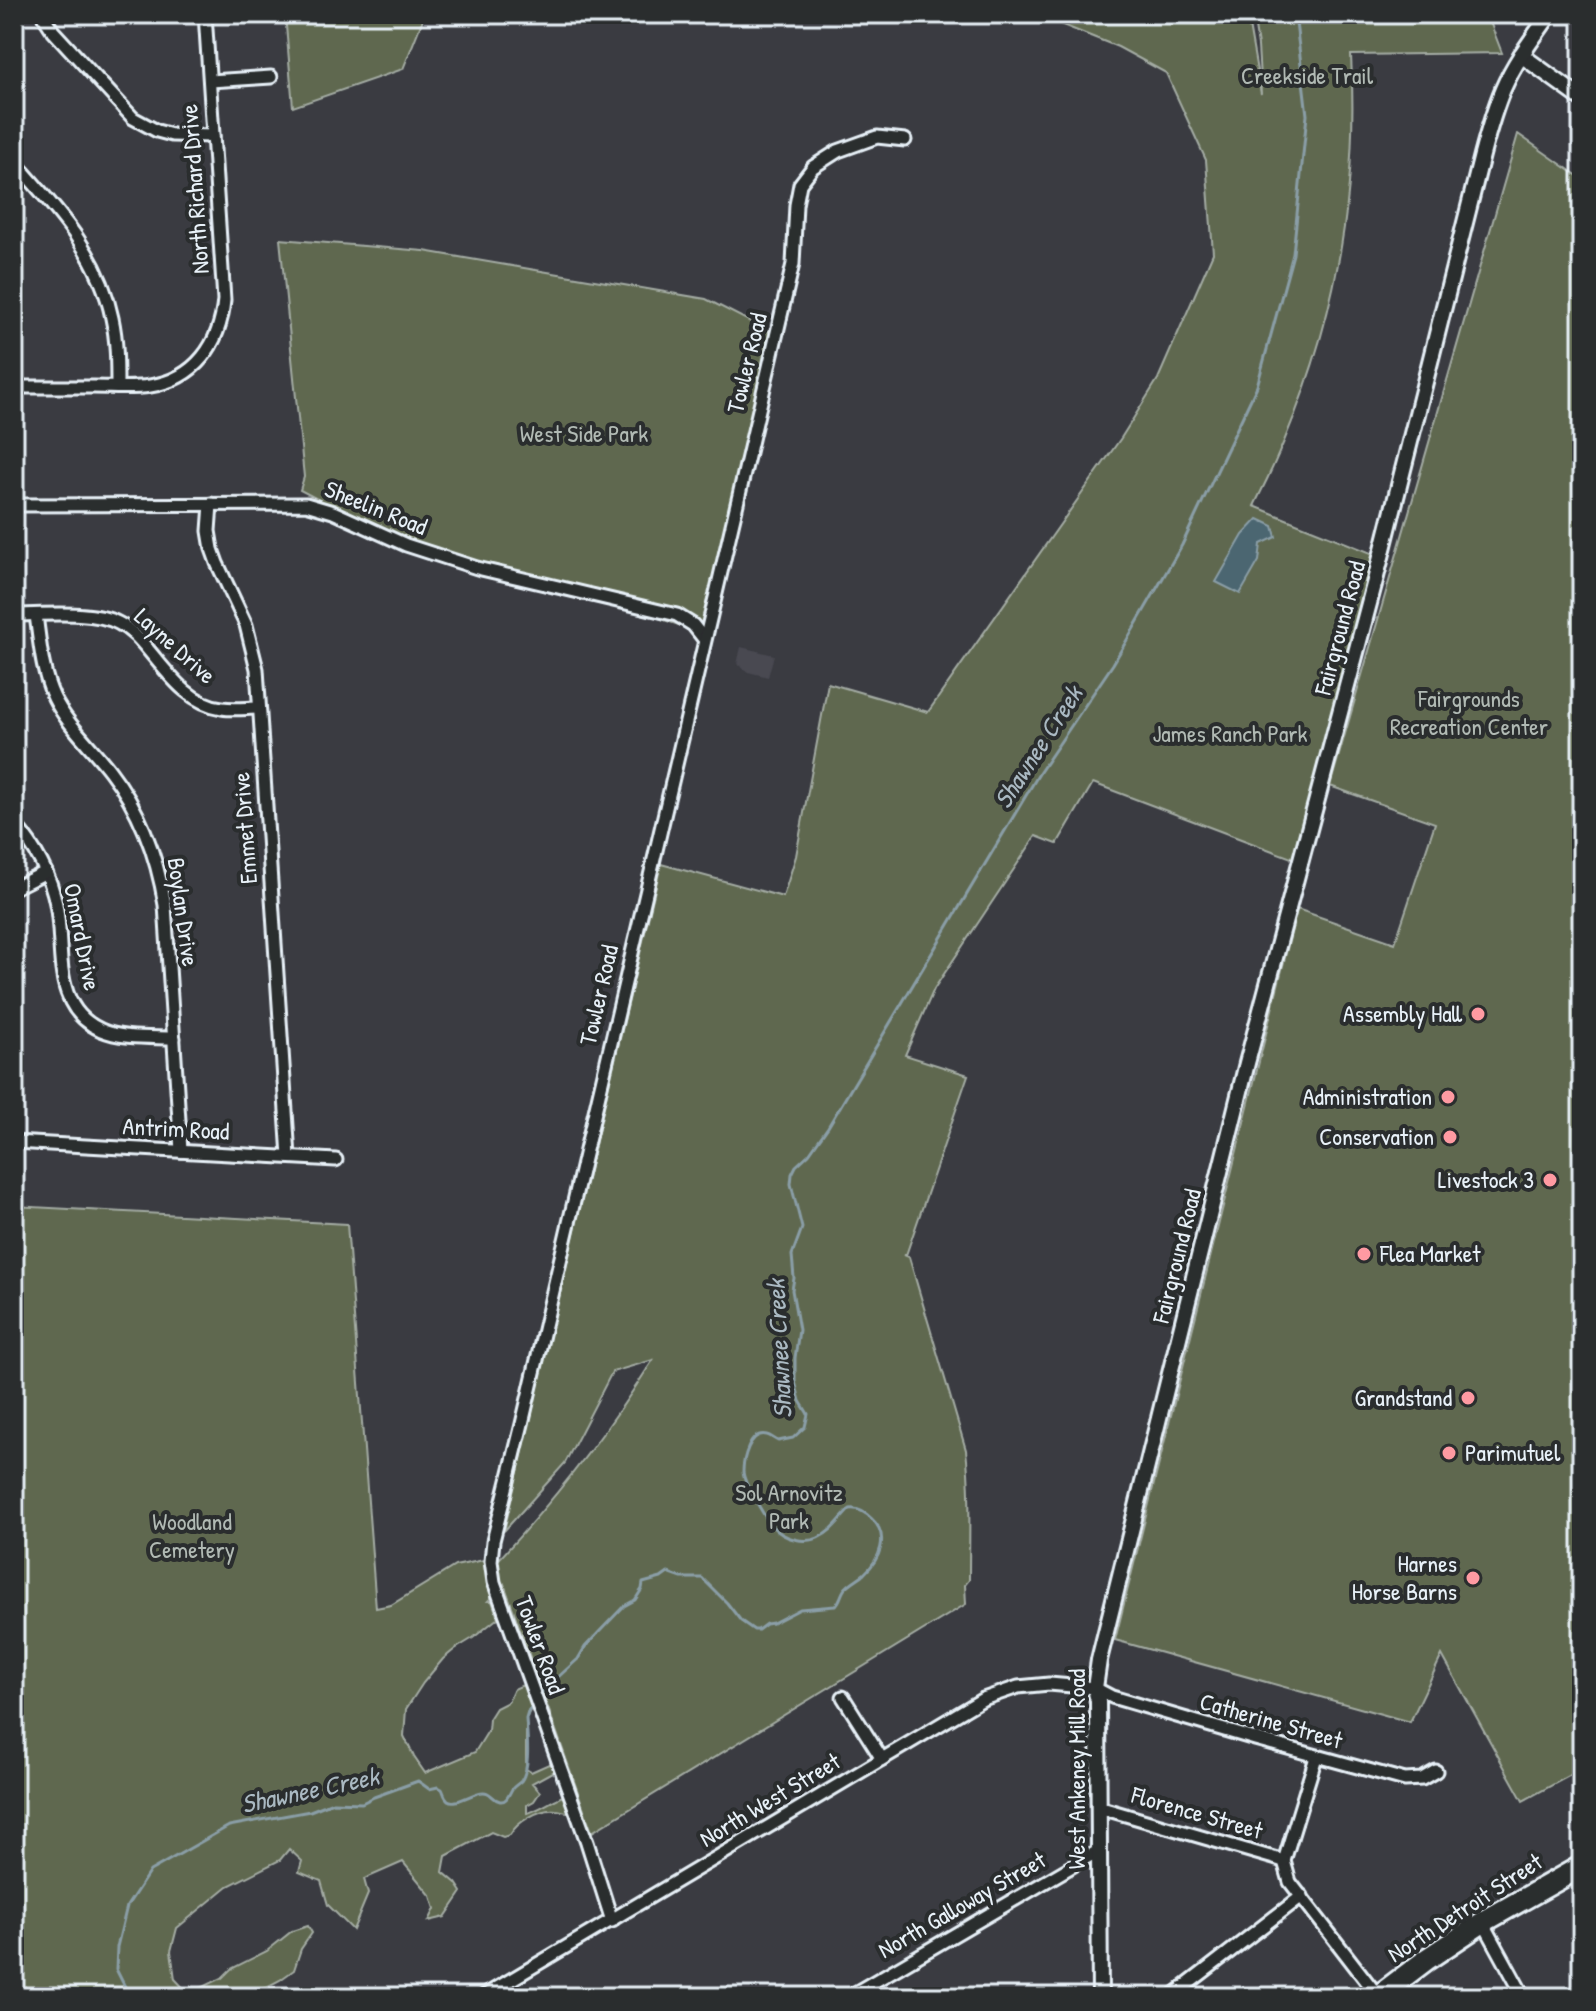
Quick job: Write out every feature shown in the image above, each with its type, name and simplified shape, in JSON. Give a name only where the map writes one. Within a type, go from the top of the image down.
[{"type":"highway","name":"North Detroit Street","points":[[1378,1996],[1483,1922],[1582,1866]]},
{"type":"street","points":[[42,14],[53,31],[133,118],[172,135],[213,136]]},
{"type":"street","name":"North Richard Drive","points":[[117,387],[143,387],[167,382],[192,368],[212,345],[223,317],[205,14]]},
{"type":"street","name":"Fairground Road","points":[[1151,1451],[1247,1063],[1376,577],[1482,155],[1498,101],[1521,55],[1550,14]]},
{"type":"street","points":[[1521,55],[1582,99]]},
{"type":"street","points":[[210,81],[271,77]]},
{"type":"street","name":"Towler Road","points":[[612,1921],[494,1582],[491,1561],[493,1541],[793,264],[800,184],[813,167],[838,151],[877,137],[905,140]]},
{"type":"street","points":[[14,161],[65,219],[95,267],[112,320],[117,387],[14,387]]},
{"type":"street","name":"Sheelin Road","points":[[14,505],[293,503],[319,507],[406,545],[477,568],[677,615],[693,625],[704,639]]},
{"type":"street","name":"Emmet Drive","points":[[211,504],[209,531],[212,549],[241,611],[257,669],[289,1157]]},
{"type":"street","name":"Layne Drive","points":[[14,615],[92,616],[113,621],[138,638],[177,684],[196,699],[222,708],[259,708]]},
{"type":"street","name":"Boylan Drive","points":[[36,615],[43,666],[55,699],[70,723],[123,789],[140,818],[161,878],[181,1151]]},
{"type":"street","name":"Omard Drive","points":[[14,823],[29,841],[46,872],[56,903],[64,984],[76,1010],[90,1024],[109,1033],[174,1038]]},
{"type":"street","points":[[14,888],[46,872]]},
{"type":"street","name":"Antrim Road","points":[[14,1142],[336,1160]]},
{"type":"street","name":"West Ankeney Mill Road","points":[[1100,1997],[1098,1701],[1095,1688],[1099,1660],[1151,1451]]},
{"type":"street","name":"North West Street","points":[[482,1997],[983,1699],[1031,1684],[1095,1688]]},
{"type":"street","name":"Catherine Street","points":[[1095,1688],[1112,1697],[1405,1780],[1422,1779],[1436,1771]]},
{"type":"street","points":[[843,1697],[882,1759]]},
{"type":"street","points":[[1316,1757],[1284,1861],[1288,1877],[1378,1996]]},
{"type":"street","name":"Florence Street","points":[[1098,1807],[1284,1861]]},
{"type":"street","name":"North Galloway Street","points":[[848,1997],[1098,1851]]},
{"type":"street","points":[[1171,1997],[1302,1896]]},
{"type":"street","points":[[1483,1922],[1524,1997]]},
{"type":"shaded area","points":[[741,647],[774,655],[768,677],[748,672],[737,664]]},
{"type":"green space","points":[[285,14],[425,14],[403,69],[293,107]]},
{"type":"green space","points":[[1035,14],[1247,14],[1261,94],[1253,14],[1289,14],[1290,19],[1309,24],[1307,14],[1487,14],[1502,53],[1351,55],[1350,174],[1344,231],[1333,287],[1301,398],[1254,506],[1374,554],[1294,859],[1093,783],[1057,844],[1036,836],[934,989],[905,1055],[968,1075],[904,1255],[909,1257],[966,1450],[969,1580],[965,1585],[966,1604],[592,1832],[504,1584],[488,1601],[492,1601],[498,1618],[443,1659],[423,1683],[406,1709],[404,1736],[425,1773],[475,1752],[488,1731],[489,1719],[496,1708],[508,1702],[514,1689],[523,1685],[532,1706],[526,1719],[526,1769],[531,1772],[551,1763],[554,1771],[532,1783],[540,1792],[527,1805],[527,1813],[563,1796],[569,1812],[550,1810],[536,1814],[518,1825],[510,1835],[503,1837],[491,1832],[446,1856],[443,1872],[462,1892],[445,1917],[429,1921],[435,1909],[431,1896],[403,1862],[364,1879],[368,1894],[353,1930],[328,1905],[321,1881],[299,1872],[302,1861],[289,1849],[280,1860],[228,1886],[177,1928],[171,1951],[175,1979],[189,1994],[267,1951],[292,1931],[308,1926],[312,1933],[301,1949],[294,1970],[280,1980],[248,1997],[14,1997],[14,1206],[347,1224],[376,1608],[391,1605],[455,1566],[484,1560],[486,1573],[532,1523],[575,1471],[653,1360],[612,1372],[565,1463],[504,1531],[661,864],[783,897],[796,856],[828,683],[928,712],[1121,438],[1158,379],[1213,253],[1206,160],[1166,73],[1118,47]]},
{"type":"green space","name":"Fairgrounds Recreation Center","points":[[1518,134],[1582,179],[1582,1737],[1575,1741],[1582,1754],[1582,1769],[1523,1801],[1442,1655],[1410,1722],[1115,1640],[1297,909],[1395,943],[1435,823],[1330,786]]},
{"type":"green space","name":"West Side Park","points":[[280,239],[424,251],[706,299],[776,335],[699,632],[586,593],[406,545],[300,490],[304,477]]},
{"type":"water","points":[[1258,519],[1273,526],[1276,537],[1261,544],[1259,561],[1240,594],[1216,582],[1243,535]]},
{"type":"waterway","name":"Shawnee Creek","points":[[538,1699],[624,1606],[635,1600],[643,1583],[668,1573],[682,1578],[702,1578],[741,1621],[758,1630],[800,1609],[835,1606],[846,1588],[875,1561],[881,1547],[881,1533],[867,1514],[850,1509],[832,1529],[809,1541],[787,1537],[767,1519],[744,1476],[746,1454],[756,1437],[767,1435],[778,1441],[793,1438],[805,1427],[808,1414],[800,1401],[795,1381],[799,1330],[792,1290],[792,1255],[802,1228],[791,1184],[792,1174],[828,1127],[1040,772],[1113,664],[1182,545],[1257,386],[1293,254],[1307,115],[1295,14]]},
{"type":"waterway","name":"Shawnee Creek","points":[[145,1997],[126,1989],[116,1969],[117,1947],[127,1906],[150,1871],[229,1826],[310,1811],[333,1802],[362,1803],[418,1781],[429,1789],[442,1789],[451,1801],[483,1792],[497,1800],[504,1800],[524,1775],[528,1751],[526,1719],[533,1705]]},
{"type":"place","name":"Assembly Hall","points":[[1478,1014]]},
{"type":"place","name":"Administration","points":[[1448,1097]]},
{"type":"place","name":"Conservation","points":[[1450,1137]]},
{"type":"place","name":"Livestock 3","points":[[1550,1180]]},
{"type":"place","name":"Flea Market","points":[[1364,1254]]},
{"type":"place","name":"Grandstand","points":[[1468,1398]]},
{"type":"place","name":"Parimutuel","points":[[1449,1453]]},
{"type":"place","name":"Harnes Horse Barns","points":[[1473,1578]]},
{"type":"park label","name":"Creekside Trail","points":[[1307,76]]},
{"type":"park label","name":"James Ranch Park","points":[[1230,734]]},
{"type":"park label","name":"Sol Arnovitz Park","points":[[789,1507]]},
{"type":"park label","name":"Woodland Cemetery","points":[[192,1536]]}]
